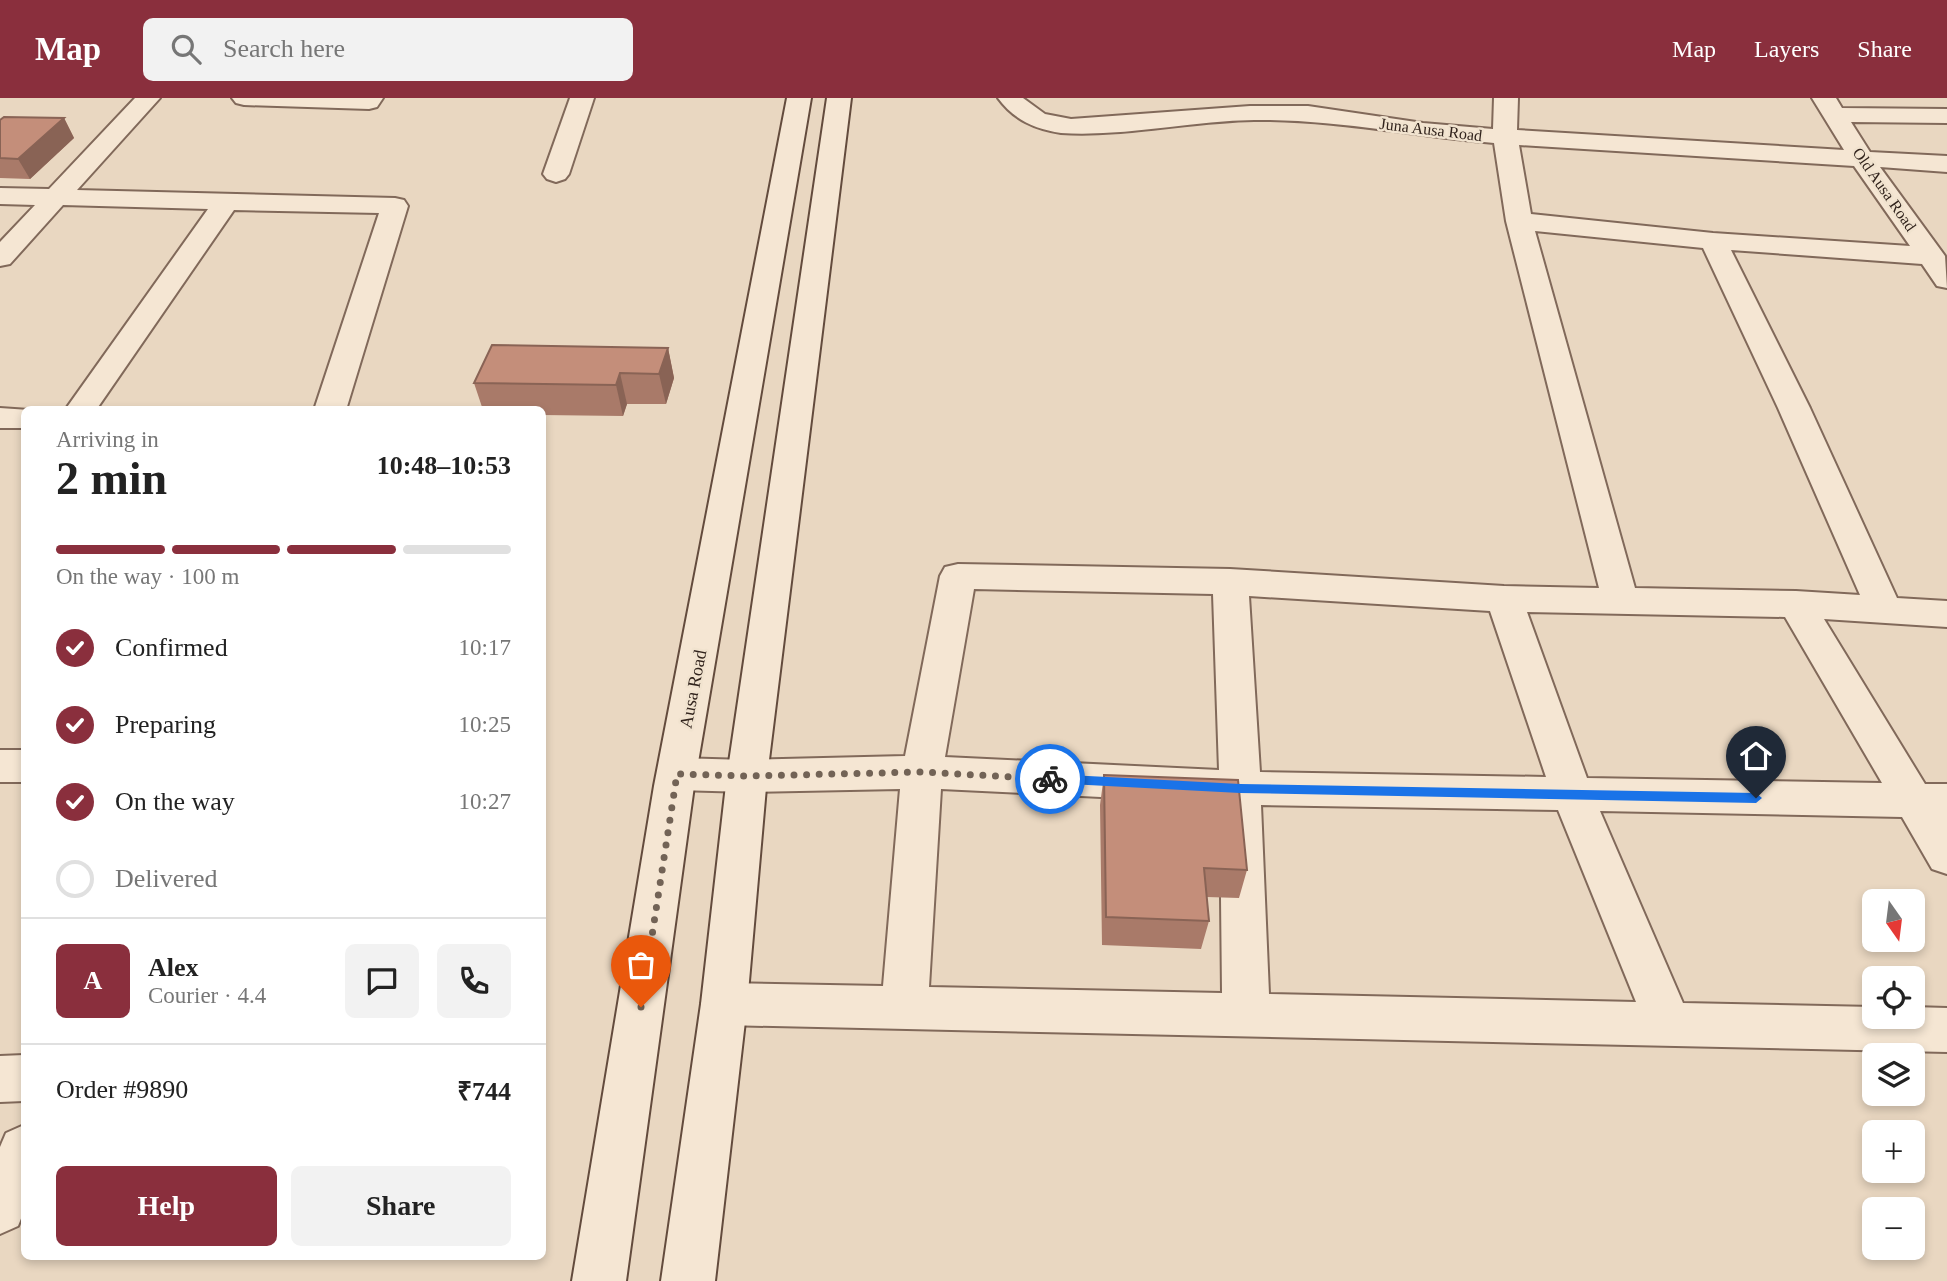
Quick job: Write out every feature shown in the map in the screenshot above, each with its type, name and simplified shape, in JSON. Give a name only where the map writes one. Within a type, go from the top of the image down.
[{"type":"street","points":[[0,258],[148,98]]},
{"type":"street","points":[[244,98],[369,103],[372,98]]},
{"type":"street","points":[[556,174],[582,98]]},
{"type":"street","name":"Ausa Road","points":[[598,1281],[677,774],[799,98]]},
{"type":"street","points":[[688,1281],[724,1004],[747,776],[839,98]]},
{"type":"street","name":"Juna Ausa Road","points":[[1010,98],[1033,121],[1049,125],[1071,126],[1250,113],[1308,113],[1505,138],[1947,164]]},
{"type":"street","points":[[1506,98],[1505,138],[1519,221],[1622,602]]},
{"type":"street","points":[[1917,98],[1940,116]]},
{"type":"street","points":[[1830,107],[1940,116]]},
{"type":"street","name":"Old Ausa Road","points":[[1830,107],[1863,161],[1941,269]]},
{"type":"street","points":[[0,196],[395,206],[331,406]]},
{"type":"street","points":[[83,406],[226,202]]},
{"type":"street","points":[[1519,221],[1941,269]]},
{"type":"street","points":[[1914,230],[1947,231]]},
{"type":"street","points":[[1713,241],[1794,408],[1885,611]]},
{"type":"street","points":[[0,418],[21,418]]},
{"type":"street","points":[[904,1009],[922,772],[958,576],[1230,582],[1504,600],[1796,604],[1947,614]]},
{"type":"street","points":[[1230,582],[1240,788],[1246,1016]]},
{"type":"street","points":[[1504,600],[1573,794],[1669,1024]]},
{"type":"street","points":[[1796,604],[1930,801],[1947,856]]},
{"type":"street","points":[[0,766],[21,766]]},
{"type":"street","points":[[677,774],[747,776],[922,772],[1240,788],[1930,801]]},
{"type":"street","points":[[724,1004],[1947,1030]]},
{"type":"street","points":[[0,1080],[21,1079]]},
{"type":"street","points":[[0,1208],[21,1157]]},
{"type":"building","points":[[4,117],[64,118],[18,159],[0,158],[0,120]]},
{"type":"building","points":[[492,345],[668,348],[659,374],[620,373],[616,385],[474,383]]},
{"type":"building","points":[[1104,775],[1238,780],[1247,870],[1204,868],[1209,921],[1106,917]]},
{"type":"way so far","points":[[641,1007],[677,774],[747,776],[922,772],[1050,779]]},
{"type":"route","points":[[1050,779],[1240,788],[1756,798]]}]
